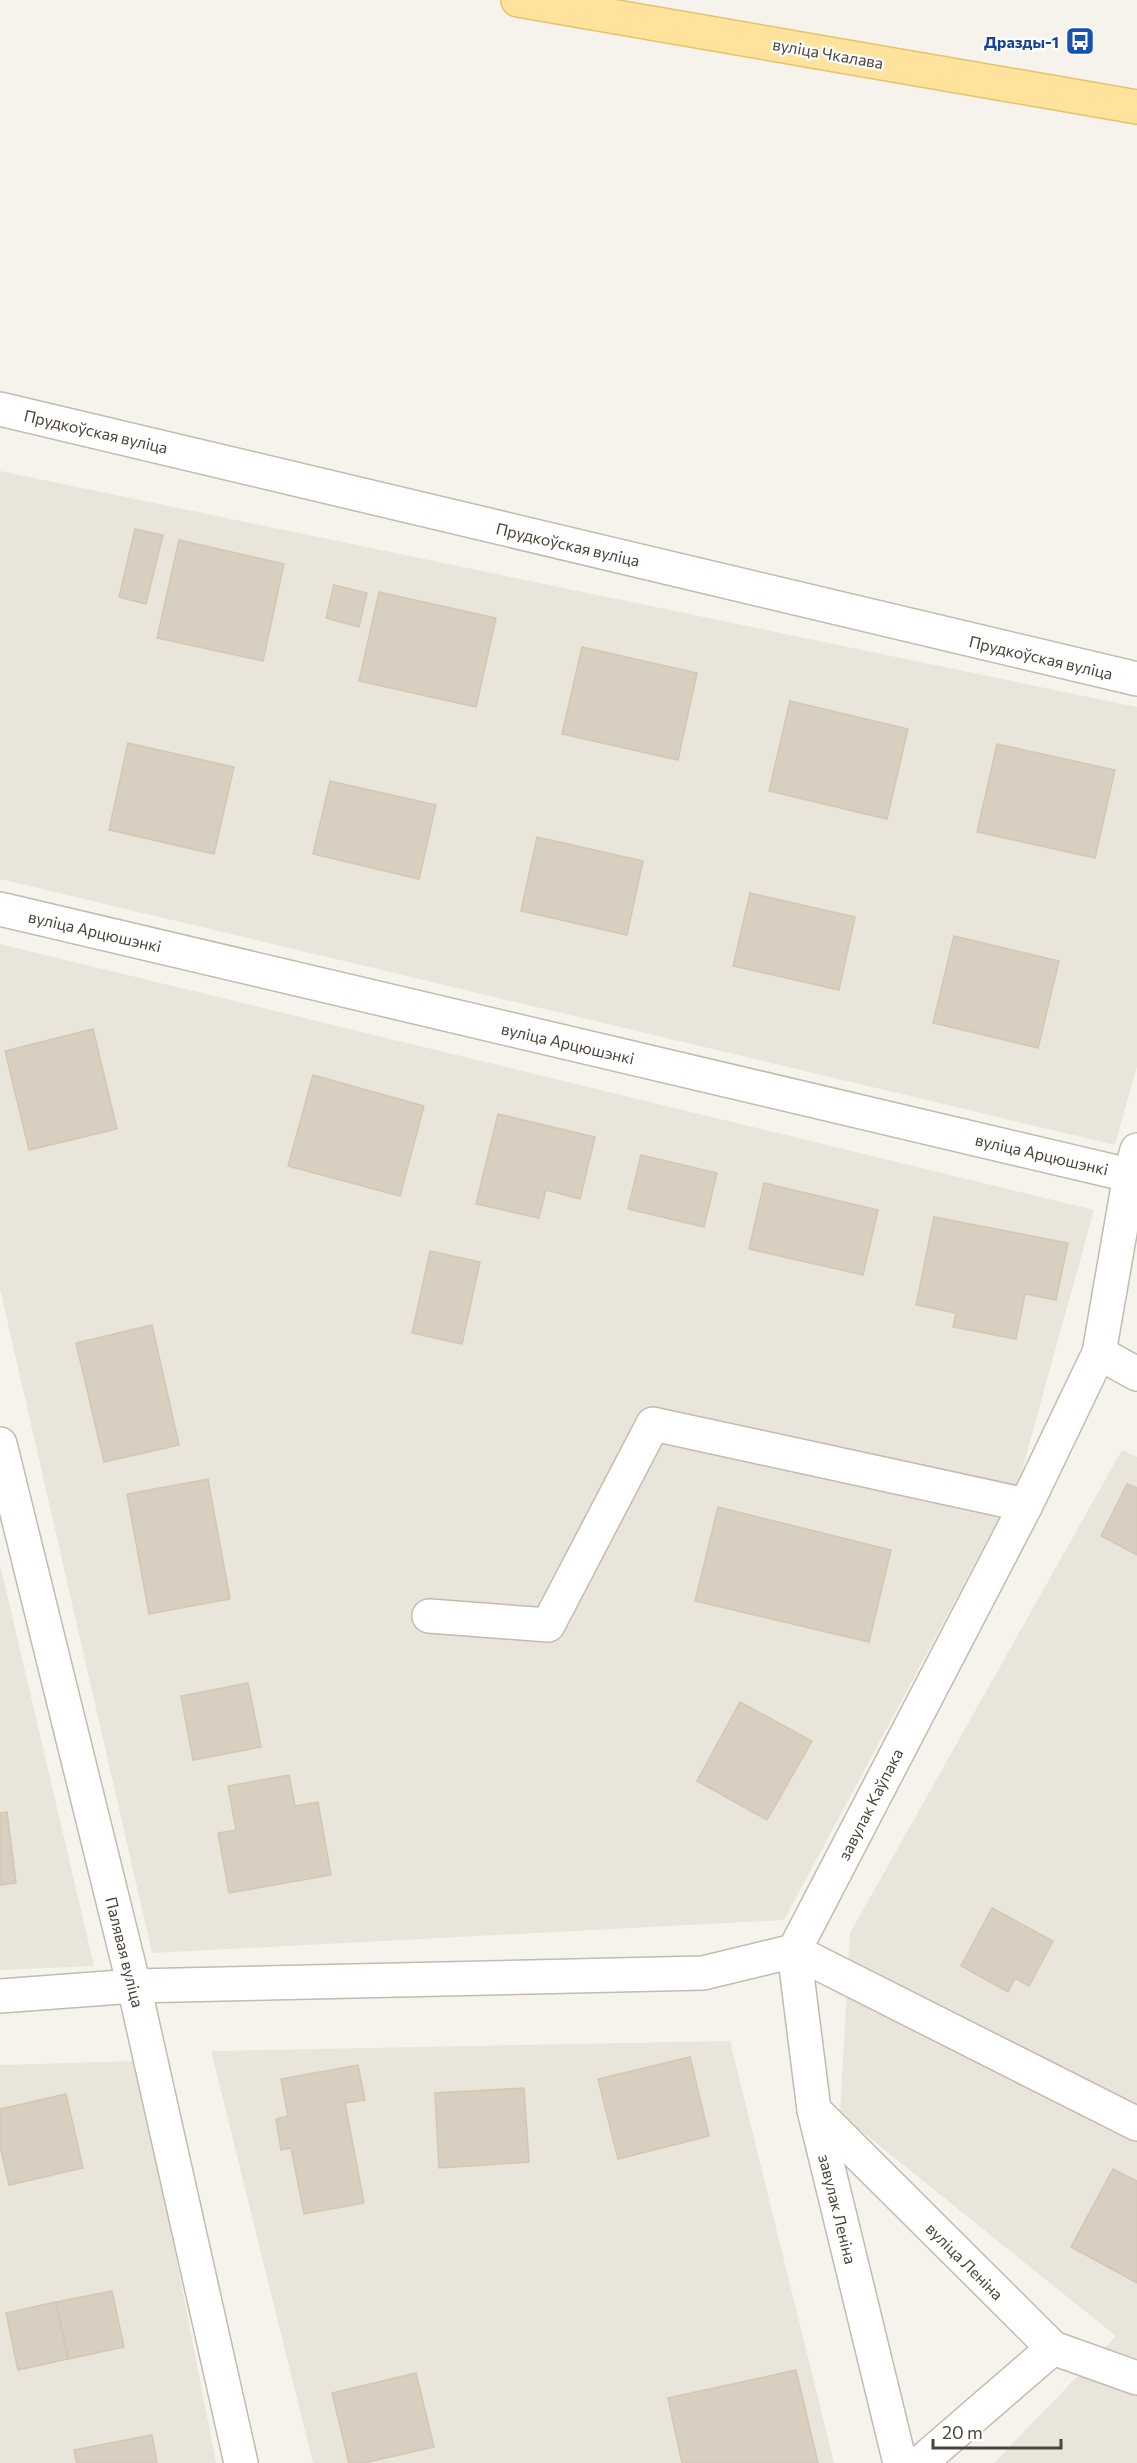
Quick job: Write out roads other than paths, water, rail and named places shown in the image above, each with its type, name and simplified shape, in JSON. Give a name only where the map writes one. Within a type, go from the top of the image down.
[{"type":"main road","name":"вуліца Чкалава","points":[[518,0],[1137,107]]},
{"type":"street","name":"Прудкоўская вуліца","points":[[0,409],[1137,680]]},
{"type":"street","name":"вуліца Арцюшэнкі","points":[[0,909],[1135,1167]]},
{"type":"street","name":"завулак Каўпака","points":[[794,1951],[1026,1505],[1099,1353],[1135,1167]]},
{"type":"street","points":[[1099,1353],[1137,1374]]},
{"type":"street","points":[[429,1616],[548,1625],[653,1424],[1026,1505]]},
{"type":"street","name":"Палявая вуліца","points":[[0,1444],[134,1986],[241,2463]]},
{"type":"street","points":[[0,1996],[134,1986],[703,1972],[794,1951],[1137,2124]]},
{"type":"street","name":"завулак Леніна","points":[[794,1951],[814,2110],[900,2463]]},
{"type":"street","name":"вуліца Леніна","points":[[814,2110],[1053,2349],[1137,2379]]},
{"type":"street","points":[[920,2463],[1053,2349]]},
{"type":"place","name":"Дразды-1","points":[[1080,41]]}]
